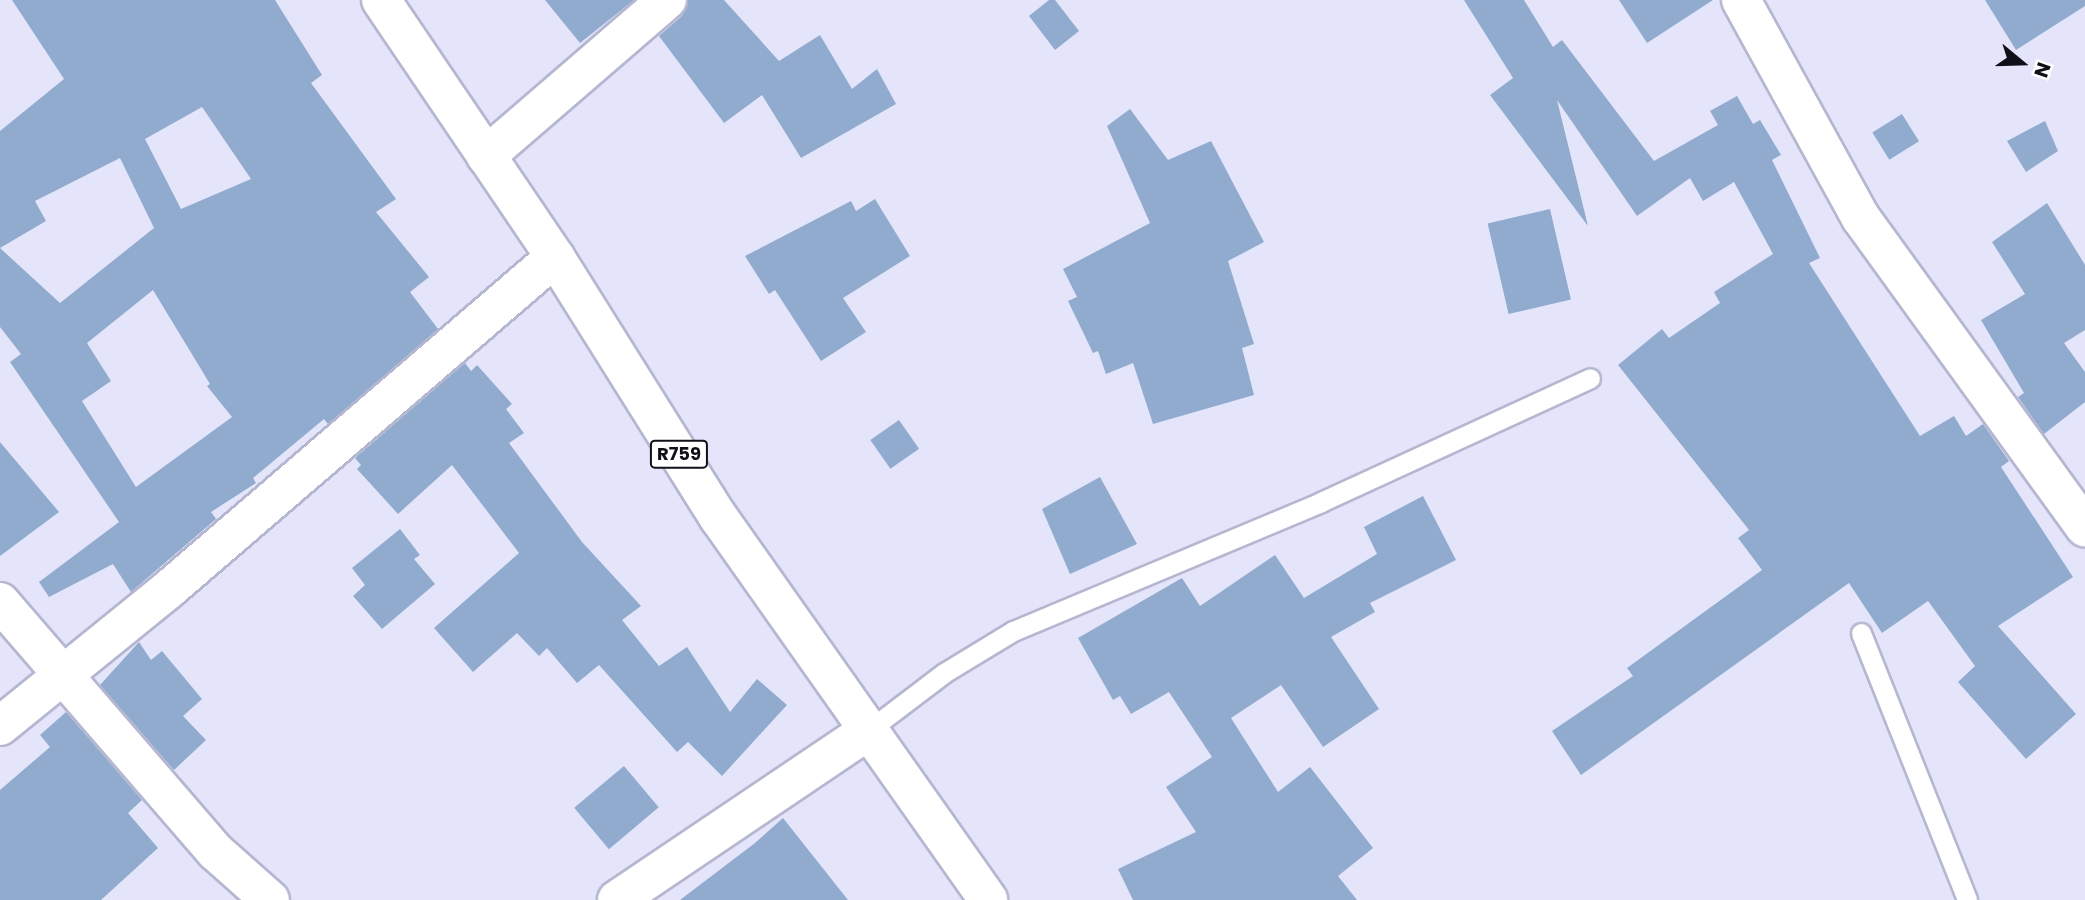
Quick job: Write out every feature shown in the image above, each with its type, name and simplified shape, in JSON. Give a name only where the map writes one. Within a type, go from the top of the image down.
[{"type":"street","name":"R759","points":[[381,0],[555,257],[719,518],[988,900]]},
{"type":"street","points":[[486,156],[667,0]]},
{"type":"street","points":[[1741,0],[1861,218],[2085,528]]},
{"type":"street","points":[[0,726],[555,257]]},
{"type":"street","points":[[0,602],[216,852],[270,900]]},
{"type":"street","points":[[617,900],[869,730]]},
{"type":"lane","points":[[869,730],[944,673],[1013,631],[1321,502],[1590,378]]},
{"type":"lane","points":[[1861,633],[1967,900]]},
{"type":"building","points":[[12,0],[275,0],[322,75],[311,83],[396,199],[376,212],[429,277],[410,292],[438,329],[328,424],[324,419],[253,478],[256,483],[211,512],[216,519],[131,592],[113,564],[49,597],[39,582],[119,522],[10,362],[21,354],[0,327],[0,248],[0,131],[64,79]],"holes":[[[202,107],[251,179],[181,209],[145,139]],[[120,158],[154,228],[60,303],[0,248],[46,221],[35,201]],[[153,290],[210,384],[207,386],[232,417],[136,487],[82,401],[111,381],[87,343]]]},
{"type":"building","points":[[545,0],[634,0],[580,43]]},
{"type":"building","points":[[688,0],[724,0],[779,61],[820,35],[852,89],[877,69],[896,104],[801,158],[762,95],[724,123],[659,36],[682,16]]},
{"type":"building","points":[[1049,0],[1055,0],[1079,31],[1055,50],[1029,16]]},
{"type":"building","points":[[1464,0],[1524,0],[1553,47],[1562,40],[1654,161],[1718,125],[1710,111],[1737,96],[1753,124],[1760,120],[1781,155],[1772,160],[1820,258],[1809,263],[1920,436],[1954,416],[1966,436],[1983,424],[2009,461],[2001,467],[2073,577],[1998,626],[2076,714],[2026,759],[1958,682],[1975,666],[1928,601],[1882,633],[1849,583],[1581,775],[1552,731],[1633,676],[1627,668],[1762,570],[1738,538],[1749,530],[1618,365],[1662,329],[1669,338],[1720,303],[1714,292],[1773,254],[1734,182],[1703,201],[1690,178],[1637,216],[1557,100],[1588,226],[1490,95],[1513,78]]},
{"type":"building","points":[[1619,0],[1713,0],[1647,43]]},
{"type":"building","points":[[1985,0],[2085,0],[2085,6],[2016,50]]},
{"type":"building","points":[[1130,109],[1168,160],[1211,141],[1264,242],[1228,261],[1254,344],[1242,348],[1254,395],[1153,424],[1133,363],[1106,374],[1098,351],[1093,353],[1068,301],[1077,297],[1063,269],[1150,223],[1107,126]]},
{"type":"building","points":[[1902,114],[1919,141],[1889,160],[1872,133]]},
{"type":"building","points":[[2045,121],[2058,151],[2026,172],[2007,141]]},
{"type":"building","points":[[875,199],[910,256],[843,298],[866,332],[821,361],[775,290],[769,294],[745,256],[851,201],[856,211]]},
{"type":"building","points":[[2047,203],[2085,265],[2085,330],[2064,343],[2085,372],[2085,402],[2044,434],[2018,397],[2024,393],[1981,320],[2025,294],[1992,242]]},
{"type":"building","points":[[1550,209],[1571,300],[1509,314],[1488,223]]},
{"type":"building","points":[[465,363],[471,371],[477,365],[512,404],[506,409],[524,433],[509,443],[582,542],[641,606],[622,620],[659,666],[687,647],[730,712],[757,679],[787,705],[722,776],[688,742],[677,752],[599,665],[577,683],[547,648],[539,656],[517,633],[473,672],[434,628],[519,553],[452,465],[398,514],[357,469],[361,465],[355,458]]},
{"type":"building","points":[[899,420],[919,449],[890,469],[870,440]]},
{"type":"building","points":[[0,442],[59,512],[0,556]]},
{"type":"building","points":[[1100,477],[1137,544],[1070,574],[1042,509]]},
{"type":"building","points":[[1423,496],[1456,560],[1370,603],[1375,612],[1331,637],[1379,709],[1323,747],[1281,685],[1231,718],[1278,792],[1310,767],[1373,848],[1338,876],[1357,900],[1133,900],[1118,869],[1196,832],[1166,787],[1212,757],[1169,692],[1131,714],[1120,696],[1113,700],[1078,638],[1182,578],[1200,606],[1275,555],[1304,598],[1377,554],[1364,527]]},
{"type":"building","points":[[400,529],[420,555],[414,559],[435,584],[382,629],[353,596],[365,585],[352,568]]},
{"type":"building","points":[[139,642],[151,660],[162,651],[202,699],[183,716],[206,740],[174,770],[100,685]]},
{"type":"building","points":[[66,712],[142,800],[128,813],[158,848],[101,900],[0,900],[0,790],[50,747],[40,735]]},
{"type":"building","points":[[624,766],[659,807],[609,849],[574,808]]},
{"type":"building","points":[[783,818],[848,900],[680,900],[755,843]]}]
